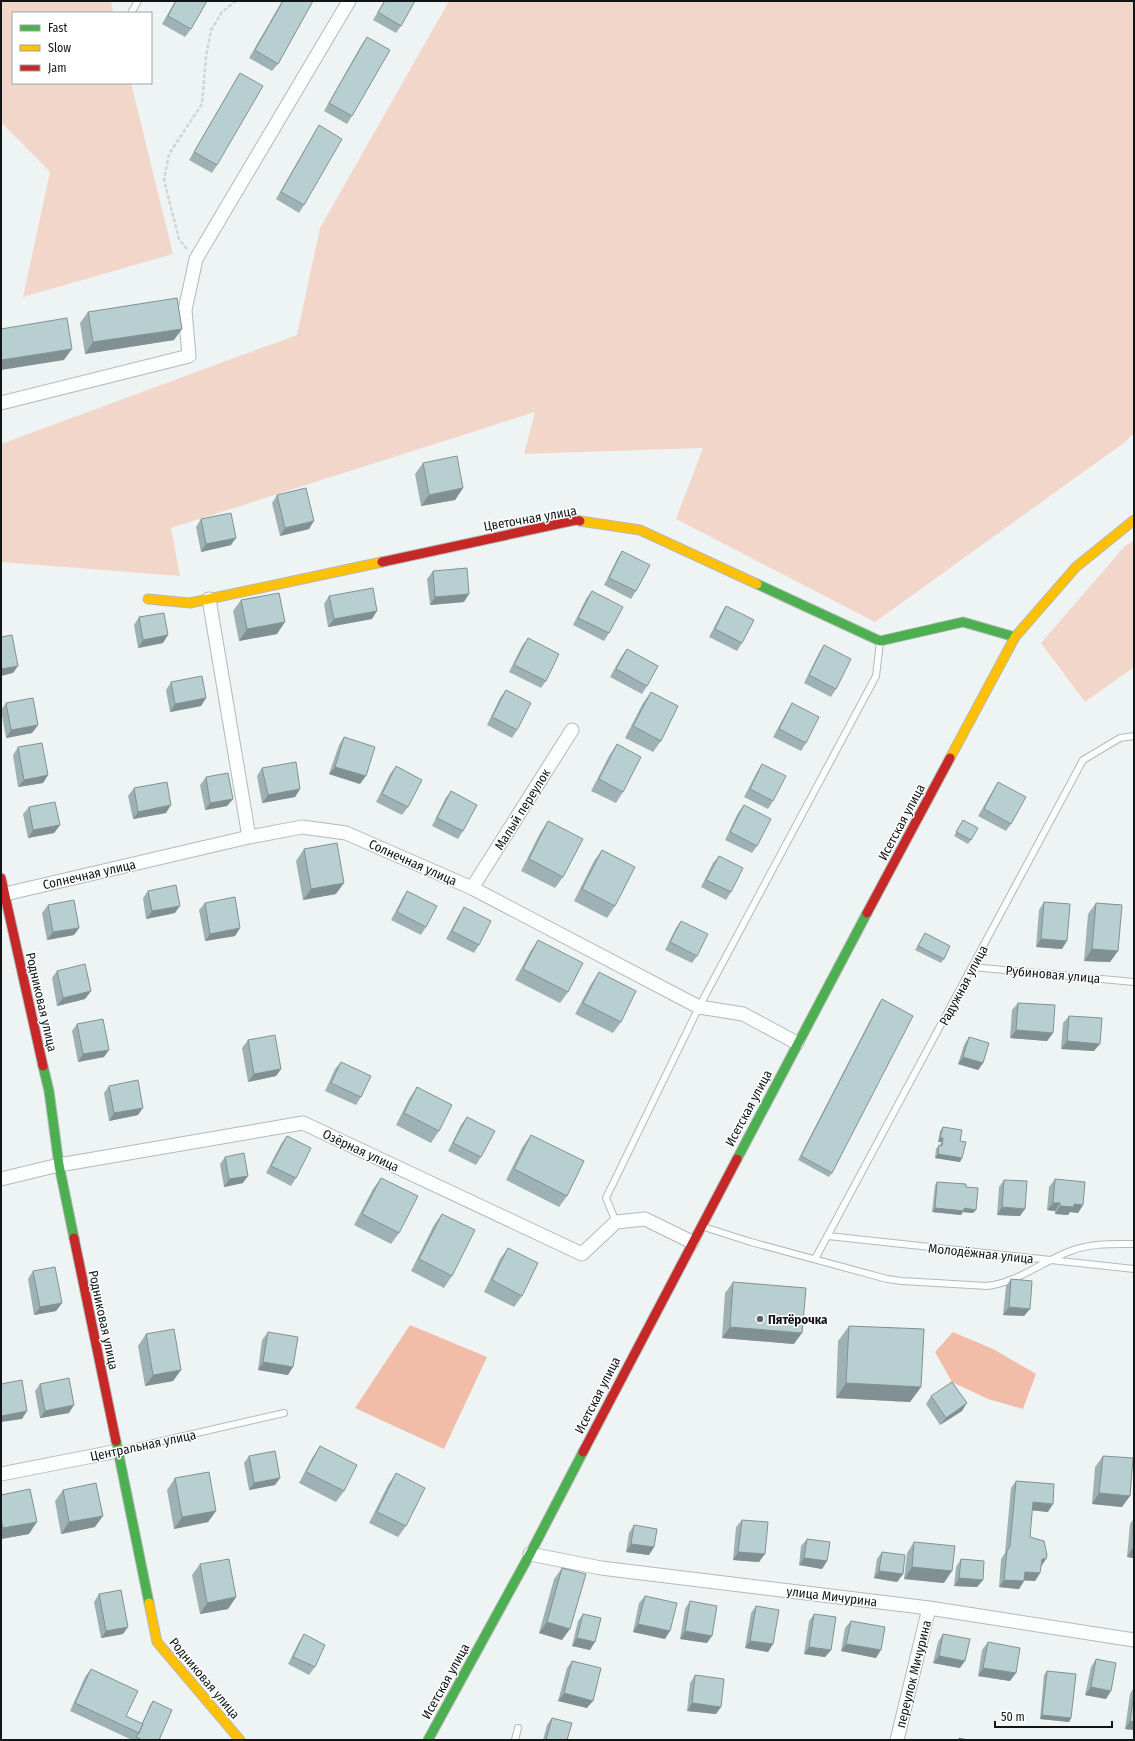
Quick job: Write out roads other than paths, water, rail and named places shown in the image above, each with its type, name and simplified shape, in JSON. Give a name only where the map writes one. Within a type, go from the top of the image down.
[{"type":"street","points":[[1,403],[189,356],[185,310],[196,259],[349,1]]},
{"type":"street","name":"Цветочная улица","points":[[148,599],[190,603],[576,520],[640,530],[880,640]]},
{"type":"street","name":"Исетская улица","points":[[428,1740],[530,1554],[700,1226],[1015,637],[1076,567],[1134,520]]},
{"type":"street","points":[[209,599],[249,837]]},
{"type":"street","points":[[880,640],[963,622],[1015,637]]},
{"type":"street","name":"Малый переулок","points":[[472,888],[572,730]]},
{"type":"street","name":"Солнечная улица","points":[[3,894],[249,837],[302,827],[346,833],[472,888],[699,1007],[743,1014],[797,1043]]},
{"type":"street","name":"Родниковая улица","points":[[1,878],[3,894],[48,1091],[59,1165],[157,1642],[240,1740]]},
{"type":"street","name":"Озёрная улица","points":[[1,1179],[59,1165],[303,1123],[582,1254],[616,1222]]},
{"type":"street","points":[[616,1222],[645,1219],[692,1242]]},
{"type":"street","name":"Центральная улица","points":[[1,1474],[118,1451]]},
{"type":"street","name":"улица Мичурина","points":[[530,1554],[601,1568],[929,1608],[1134,1640]]},
{"type":"street","name":"переулок Мичурина","points":[[897,1740],[929,1608]]},
{"type":"lane","points":[[132,12],[138,1]]},
{"type":"lane","points":[[616,1222],[606,1198],[699,1007],[876,676],[880,640]]},
{"type":"lane","name":"Радужная улица","points":[[815,1260],[1083,760],[1120,738],[1134,736]]},
{"type":"lane","name":"Рубиновая улица","points":[[972,967],[1134,982]]},
{"type":"lane","points":[[700,1226],[815,1260],[902,1281],[987,1286],[1012,1280],[1048,1260],[1069,1251],[1088,1246],[1134,1244]]},
{"type":"lane","name":"Молодёжная улица","points":[[828,1236],[1134,1269]]},
{"type":"lane","name":"Центральная улица","points":[[118,1451],[284,1413]]},
{"type":"lane","points":[[515,1740],[518,1728]]},
{"type":"place","name":"Пятёрочка","points":[[760,1319]]}]
